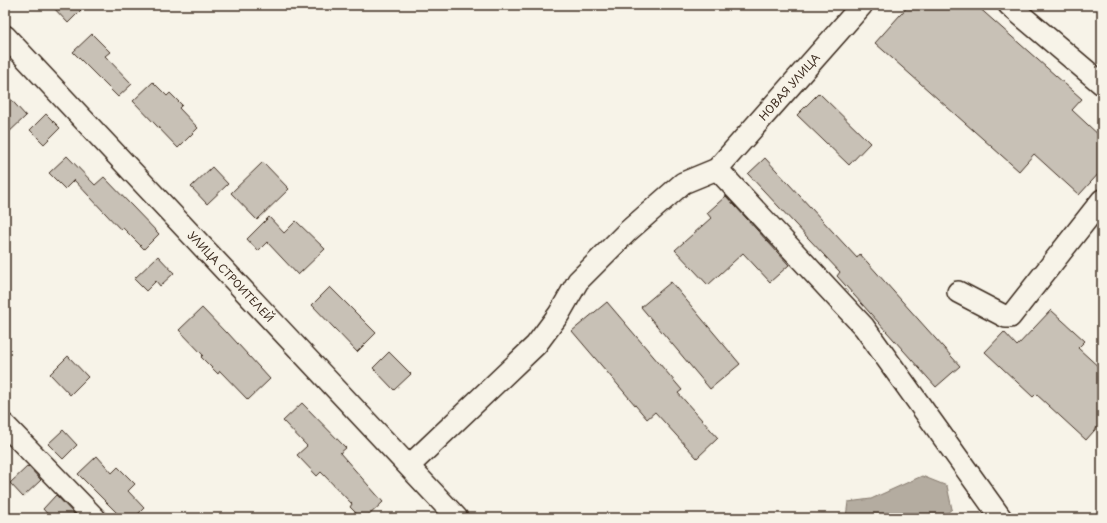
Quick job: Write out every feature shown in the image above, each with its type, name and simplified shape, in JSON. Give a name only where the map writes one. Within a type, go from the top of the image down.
[{"type":"street","name":"НОВАЯ УЛИЦА","points":[[718,169],[862,5]]},
{"type":"street","points":[[1009,5],[1102,84]]},
{"type":"street","name":"УЛИЦА СТРОИТЕЛЕЙ","points":[[5,36],[457,518]]},
{"type":"street","points":[[409,466],[536,345],[559,314],[578,281],[626,232],[683,183],[718,169],[864,327],[1001,518]]},
{"type":"street","points":[[958,292],[1006,317],[1010,317],[1102,200]]},
{"type":"street","points":[[6,429],[95,518]]},
{"type":"shaded area","points":[[922,476],[947,486],[952,509],[941,518],[846,517],[848,502],[871,499]]},
{"type":"building","points":[[51,5],[86,5],[68,23]]},
{"type":"building","points":[[909,5],[976,5],[1082,99],[1072,110],[1102,138],[1102,170],[1079,195],[1034,154],[1019,171],[875,43]]},
{"type":"building","points":[[92,34],[110,52],[105,56],[132,84],[118,97],[73,52]]},
{"type":"building","points":[[153,82],[167,96],[170,93],[182,105],[179,108],[198,128],[178,148],[133,101]]},
{"type":"building","points":[[5,93],[26,116],[5,136]]},
{"type":"building","points":[[819,93],[870,143],[849,165],[797,115]]},
{"type":"building","points":[[46,114],[60,128],[44,144],[30,130]]},
{"type":"building","points":[[67,156],[95,185],[104,177],[159,234],[144,249],[123,228],[121,230],[74,180],[65,189],[49,173]]},
{"type":"building","points":[[765,158],[857,258],[860,254],[960,366],[936,387],[837,276],[840,272],[748,174]]},
{"type":"building","points":[[263,162],[289,189],[257,220],[231,193]]},
{"type":"building","points":[[212,167],[228,184],[207,204],[191,187]]},
{"type":"building","points":[[726,196],[789,265],[770,282],[743,253],[708,285],[675,250],[711,218],[707,213]]},
{"type":"building","points":[[269,217],[284,233],[296,221],[325,249],[298,275],[267,242],[258,251],[247,239]]},
{"type":"building","points":[[158,256],[174,273],[160,286],[156,281],[146,291],[134,279]]},
{"type":"building","points":[[671,282],[740,364],[710,389],[641,307]]},
{"type":"building","points":[[330,287],[376,333],[357,352],[312,305]]},
{"type":"building","points":[[607,302],[682,390],[678,393],[718,438],[697,458],[655,412],[647,419],[572,331]]},
{"type":"building","points":[[202,308],[226,333],[227,332],[270,379],[248,400],[220,371],[218,374],[201,357],[203,355],[179,330]]},
{"type":"building","points":[[1051,310],[1085,341],[1078,348],[1102,370],[1102,422],[1086,440],[1036,394],[1033,397],[985,352],[1004,332],[1017,346]]},
{"type":"building","points":[[389,352],[411,374],[394,390],[373,368]]},
{"type":"building","points":[[68,356],[88,377],[70,395],[50,374]]},
{"type":"building","points":[[302,403],[346,448],[340,453],[383,502],[366,518],[361,518],[350,507],[352,504],[321,472],[317,476],[297,455],[307,446],[283,421]]},
{"type":"building","points":[[63,430],[77,445],[63,459],[48,444]]},
{"type":"building","points":[[97,456],[112,473],[118,467],[135,484],[128,491],[144,508],[134,518],[122,518],[78,474]]},
{"type":"building","points":[[28,466],[41,480],[23,497],[10,483]]},
{"type":"building","points":[[56,495],[78,518],[51,518],[43,509]]}]
